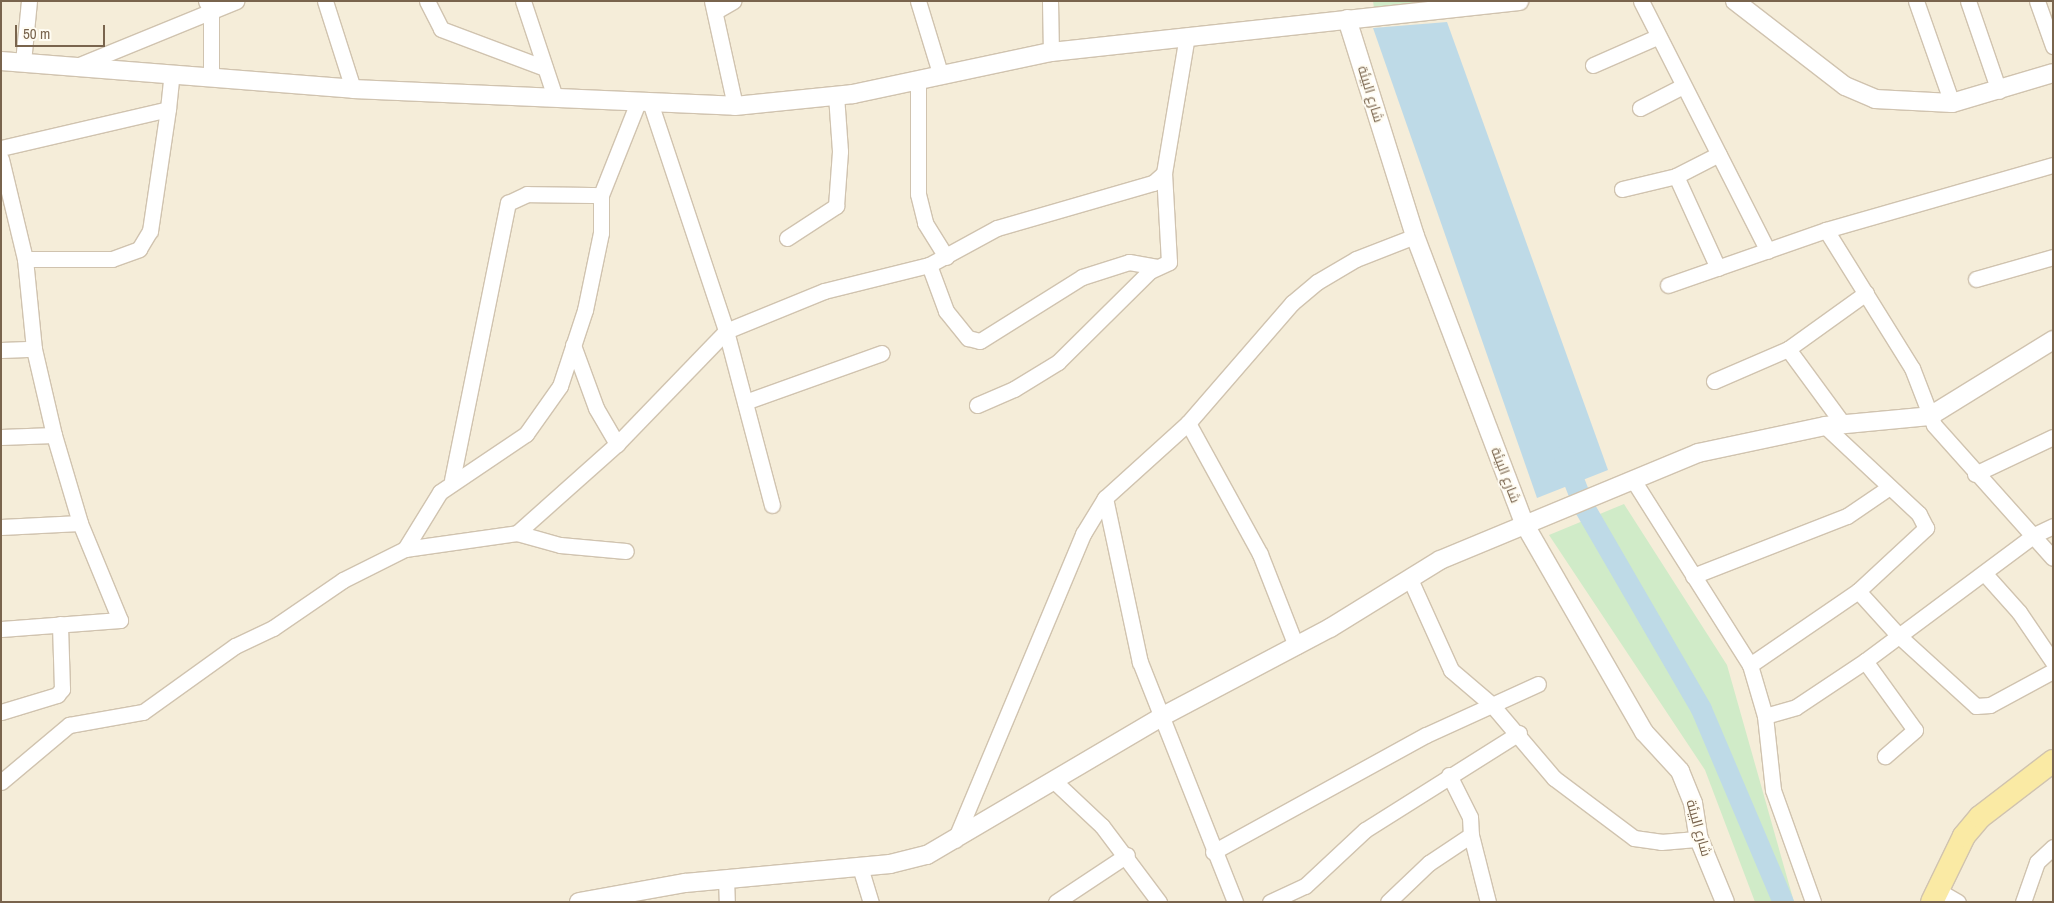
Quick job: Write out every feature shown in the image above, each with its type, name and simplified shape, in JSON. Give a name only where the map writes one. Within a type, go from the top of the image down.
[{"type":"main road","points":[[1934,896],[1964,836],[1980,817],[2053,761]]},
{"type":"street","points":[[23,62],[29,1]]},
{"type":"street","points":[[77,66],[208,6],[236,1]]},
{"type":"street","points":[[326,1],[352,89]]},
{"type":"street","points":[[427,1],[441,29],[545,68]]},
{"type":"street","points":[[523,1],[555,97]]},
{"type":"street","points":[[733,1],[714,6],[735,106]]},
{"type":"street","points":[[918,1],[941,76]]},
{"type":"street","points":[[1050,1],[1051,52]]},
{"type":"street","points":[[1,61],[211,76],[352,89],[735,106],[836,95],[918,82],[1051,52],[1347,19],[1453,5],[1519,1]]},
{"type":"street","points":[[1640,1],[1681,87],[1719,154],[1768,251]]},
{"type":"street","points":[[1735,1],[1858,93],[1899,104],[1952,104],[2053,73]]},
{"type":"street","points":[[1916,1],[1952,104]]},
{"type":"street","points":[[1968,1],[1999,91]]},
{"type":"street","points":[[2037,1],[2053,46]]},
{"type":"street","points":[[208,6],[211,76]]},
{"type":"street","name":"شارع البيئة","points":[[1347,19],[1415,236],[1525,525],[1644,732],[1680,771],[1693,803],[1699,839],[1725,902]]},
{"type":"street","points":[[977,404],[1014,389],[1058,362],[1156,267],[1171,256],[1164,173],[1188,36]]},
{"type":"street","points":[[1593,65],[1657,37]]},
{"type":"street","points":[[25,259],[112,259],[139,249],[150,231],[172,73]]},
{"type":"street","points":[[918,82],[918,194],[925,223],[946,257]]},
{"type":"street","points":[[1640,108],[1681,87]]},
{"type":"street","points":[[787,238],[836,206],[840,151],[836,95]]},
{"type":"street","points":[[452,480],[499,455],[526,434],[560,386],[574,345],[602,233],[601,195],[644,102]]},
{"type":"street","points":[[644,102],[726,331],[772,505]]},
{"type":"street","points":[[1,148],[168,109]]},
{"type":"street","points":[[1622,189],[1676,176],[1719,154]]},
{"type":"street","points":[[1,159],[25,259],[34,349],[54,435],[80,523],[120,620],[1,629]]},
{"type":"street","points":[[1668,286],[1826,230],[2053,165]]},
{"type":"street","points":[[517,533],[618,444],[726,331],[824,291],[929,265],[996,228],[1140,190],[1164,173]]},
{"type":"street","points":[[1676,176],[1718,268]]},
{"type":"street","points":[[405,549],[452,480],[508,203],[534,193],[601,195]]},
{"type":"street","points":[[1826,230],[1924,390],[1930,416],[1975,474],[2034,535],[2053,558]]},
{"type":"street","points":[[955,840],[1060,587],[1105,498],[1188,423],[1292,303],[1317,282],[1356,259],[1415,236]]},
{"type":"street","points":[[1976,279],[2053,257]]},
{"type":"street","points":[[929,265],[946,311],[968,338],[980,341],[1082,277],[1122,263],[1156,267]]},
{"type":"street","points":[[1714,381],[1788,349],[1866,293]]},
{"type":"street","points":[[586,901],[726,878],[907,862],[955,840],[1163,716],[1296,646],[1440,560],[1635,483],[1698,453],[1825,426],[1930,416],[2053,340]]},
{"type":"street","points":[[574,345],[596,408],[618,444]]},
{"type":"street","points":[[1,350],[34,349]]},
{"type":"street","points":[[1788,349],[1843,424]]},
{"type":"street","points":[[745,402],[882,353]]},
{"type":"street","points":[[1188,423],[1264,563],[1296,646]]},
{"type":"street","points":[[1750,666],[1858,591],[1926,528],[1919,514],[1888,488],[1825,426]]},
{"type":"street","points":[[1,437],[54,435]]},
{"type":"street","points":[[1975,474],[2053,437]]},
{"type":"street","points":[[1635,483],[1750,666],[1765,716],[1773,790],[1812,902]]},
{"type":"street","points":[[1693,576],[1847,516],[1888,488]]},
{"type":"street","points":[[1105,498],[1133,637],[1213,852],[1235,902]]},
{"type":"street","points":[[1,527],[80,523]]},
{"type":"street","points":[[1765,716],[1796,707],[1865,661],[1985,574],[2034,535],[2053,526]]},
{"type":"street","points":[[1,782],[70,725],[143,712],[235,646],[273,628],[343,580],[405,549],[517,533],[560,545],[626,551]]},
{"type":"street","points":[[1985,574],[2019,612],[2053,662]]},
{"type":"street","points":[[1410,579],[1451,670],[1492,705],[1518,733],[1554,778],[1634,838],[1661,842],[1699,839]]},
{"type":"street","points":[[1858,591],[1899,636],[1976,706],[1990,705],[2053,671]]},
{"type":"street","points":[[1,712],[56,695],[62,689],[60,624]]},
{"type":"street","points":[[1865,661],[1915,730],[1885,756]]},
{"type":"street","points":[[1213,852],[1426,736],[1538,684]]},
{"type":"street","points":[[1270,902],[1305,886],[1365,830],[1518,733]]},
{"type":"street","points":[[1449,775],[1467,807],[1471,835],[1488,902]]},
{"type":"street","points":[[1053,780],[1127,855],[1159,902]]},
{"type":"street","points":[[1388,902],[1429,863],[1471,835]]},
{"type":"street","points":[[2023,902],[2037,862],[2053,847]]},
{"type":"street","points":[[1056,902],[1127,855]]},
{"type":"street","points":[[860,867],[871,902]]},
{"type":"street","points":[[726,878],[727,902]]},
{"type":"street","points":[[1934,896],[1958,902]]},
{"type":"shaded area","points":[[1,1],[2053,1],[2053,902],[1,902]]},
{"type":"green space","points":[[1373,1],[1426,1],[1374,8]]},
{"type":"green space","points":[[1624,504],[1727,665],[1794,902],[1755,902],[1705,770],[1549,535]]},
{"type":"water","points":[[1447,22],[1608,470],[1537,498],[1373,28]]},
{"type":"waterway","points":[[1564,456],[1584,507],[1701,709],[1783,902]]}]
